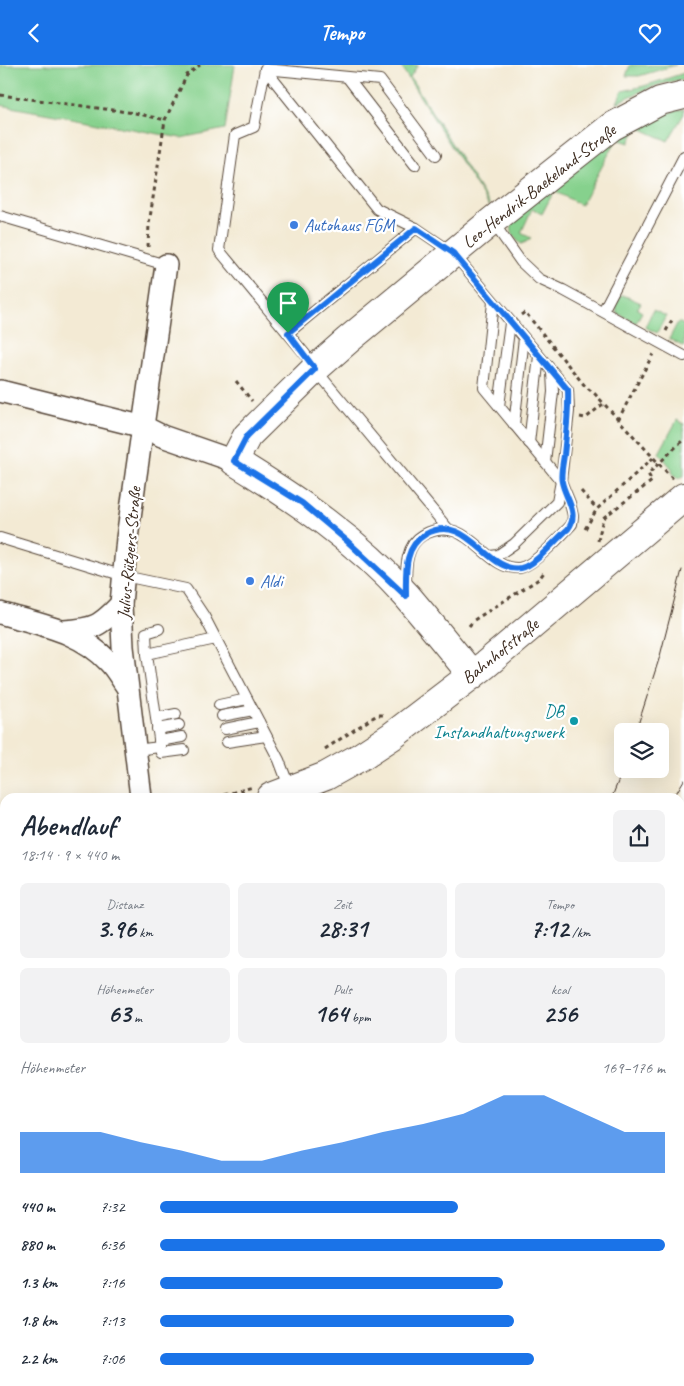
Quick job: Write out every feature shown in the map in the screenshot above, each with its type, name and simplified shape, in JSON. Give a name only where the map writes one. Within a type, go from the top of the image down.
[{"type":"street","name":"Leo-Hendrik-Baekeland-Straße","points":[[234,461],[247,436],[315,369],[492,221],[611,127],[660,101],[684,95]]},
{"type":"street","name":"Julius-Rütgers-Straße","points":[[140,793],[123,647],[121,603],[127,538],[144,427],[157,261]]},
{"type":"street","points":[[0,391],[144,427],[162,436],[234,461],[302,503],[346,540],[406,596],[472,675]]},
{"type":"street","name":"Bahnhofstraße","points":[[279,791],[326,776],[360,757],[413,720],[472,675],[680,490]]},
{"type":"street","points":[[64,631],[88,629],[107,619],[121,603]]},
{"type":"street","points":[[0,613],[64,631],[86,641],[109,662],[128,689]]},
{"type":"lane","points":[[265,69],[380,80],[436,155]]},
{"type":"lane","points":[[265,69],[377,209],[416,228],[453,253],[568,390],[569,411],[557,502],[506,551],[491,556]]},
{"type":"lane","points":[[265,69],[254,127],[235,135],[219,250],[449,530]]},
{"type":"lane","points":[[347,77],[415,165]]},
{"type":"lane","points":[[603,311],[684,157]]},
{"type":"lane","points":[[0,216],[157,261]]},
{"type":"lane","points":[[492,221],[521,261],[539,279],[603,311],[684,356]]},
{"type":"lane","points":[[288,333],[416,228]]},
{"type":"lane","points":[[406,596],[406,569],[410,549],[418,539],[432,531],[449,530],[462,534],[501,563],[521,568],[532,563],[572,524],[573,516],[570,503],[561,481],[484,388],[493,302]]},
{"type":"lane","points":[[499,406],[510,323]]},
{"type":"lane","points":[[514,425],[524,338]]},
{"type":"lane","points":[[529,443],[538,356]]},
{"type":"lane","points":[[545,461],[552,392],[552,372]]},
{"type":"lane","points":[[0,538],[124,576],[186,589],[205,618],[266,735],[279,791]]},
{"type":"lane","points":[[194,621],[205,618]]},
{"type":"lane","points":[[159,629],[146,633],[147,654],[161,753],[184,750]]},
{"type":"lane","points":[[147,654],[216,639]]},
{"type":"lane","points":[[219,705],[247,699]]},
{"type":"lane","points":[[222,716],[253,711]]},
{"type":"lane","points":[[156,723],[176,714]]},
{"type":"lane","points":[[225,729],[260,722]]},
{"type":"lane","points":[[156,723],[179,725]]},
{"type":"lane","points":[[228,742],[266,735]]},
{"type":"lane","points":[[135,750],[182,737]]},
{"type":"path","points":[[157,261],[149,224],[166,120],[187,75],[200,65]]},
{"type":"path","points":[[0,95],[135,113],[166,120]]},
{"type":"path","points":[[524,312],[585,386],[659,464],[680,490]]},
{"type":"path","points":[[618,420],[673,318]]},
{"type":"path","points":[[236,381],[255,405]]},
{"type":"path","points":[[574,417],[586,418],[603,403]]},
{"type":"path","points":[[598,543],[602,518],[652,481],[648,474],[684,439]]},
{"type":"path","points":[[582,533],[587,528],[597,509],[653,458]]},
{"type":"path","points":[[581,492],[597,509]]},
{"type":"path","points":[[469,626],[474,620],[539,579],[549,564]]},
{"type":"path","points":[[323,750],[377,715],[396,714],[413,720]]},
{"type":"path","points":[[231,793],[253,787],[279,791]]},
{"type":"green space","points":[[0,65],[235,65],[225,129],[181,138],[0,105]]},
{"type":"green space","points":[[400,65],[418,65],[410,77],[489,206]]},
{"type":"green space","points":[[630,65],[676,65],[639,76],[626,76]]},
{"type":"green space","points":[[684,73],[684,79],[650,88],[617,103],[622,91]]},
{"type":"green space","points":[[684,109],[684,114],[668,141],[637,127],[629,143],[617,139],[581,205],[554,191],[542,214],[532,209],[521,233],[531,238],[521,244],[515,237],[512,231],[512,224],[516,216],[616,137],[654,116]]},
{"type":"green space","points":[[623,295],[641,303],[637,309],[642,312],[636,323],[617,313],[616,305]]},
{"type":"green space","points":[[653,310],[666,316],[657,333],[645,327]]},
{"type":"green space","points":[[678,322],[684,325],[684,347],[669,339]]},
{"type":"green space","points":[[677,420],[684,424],[684,476],[680,478],[674,476],[673,470],[659,453]]},
{"type":"tram line","points":[[639,723],[660,656],[682,570]]},
{"type":"tram line","points":[[614,793],[619,778]]},
{"type":"tram line","points":[[676,793],[684,780]]},
{"type":"place","name":"Autohaus FGM","points":[[294,225]]},
{"type":"place","name":"Aldi","points":[[250,581]]},
{"type":"place","name":"DB Instandhaltungswerk","points":[[574,721]]},
{"type":"route","points":[[416,228],[441,244],[453,253],[568,390],[569,411],[561,481],[570,503],[573,516],[572,524],[532,563],[521,568],[501,563],[462,534],[449,530],[432,531],[418,539],[410,549],[406,569],[406,596],[383,573],[302,503],[234,461],[238,450],[247,436],[315,369],[288,333],[416,228]]}]
